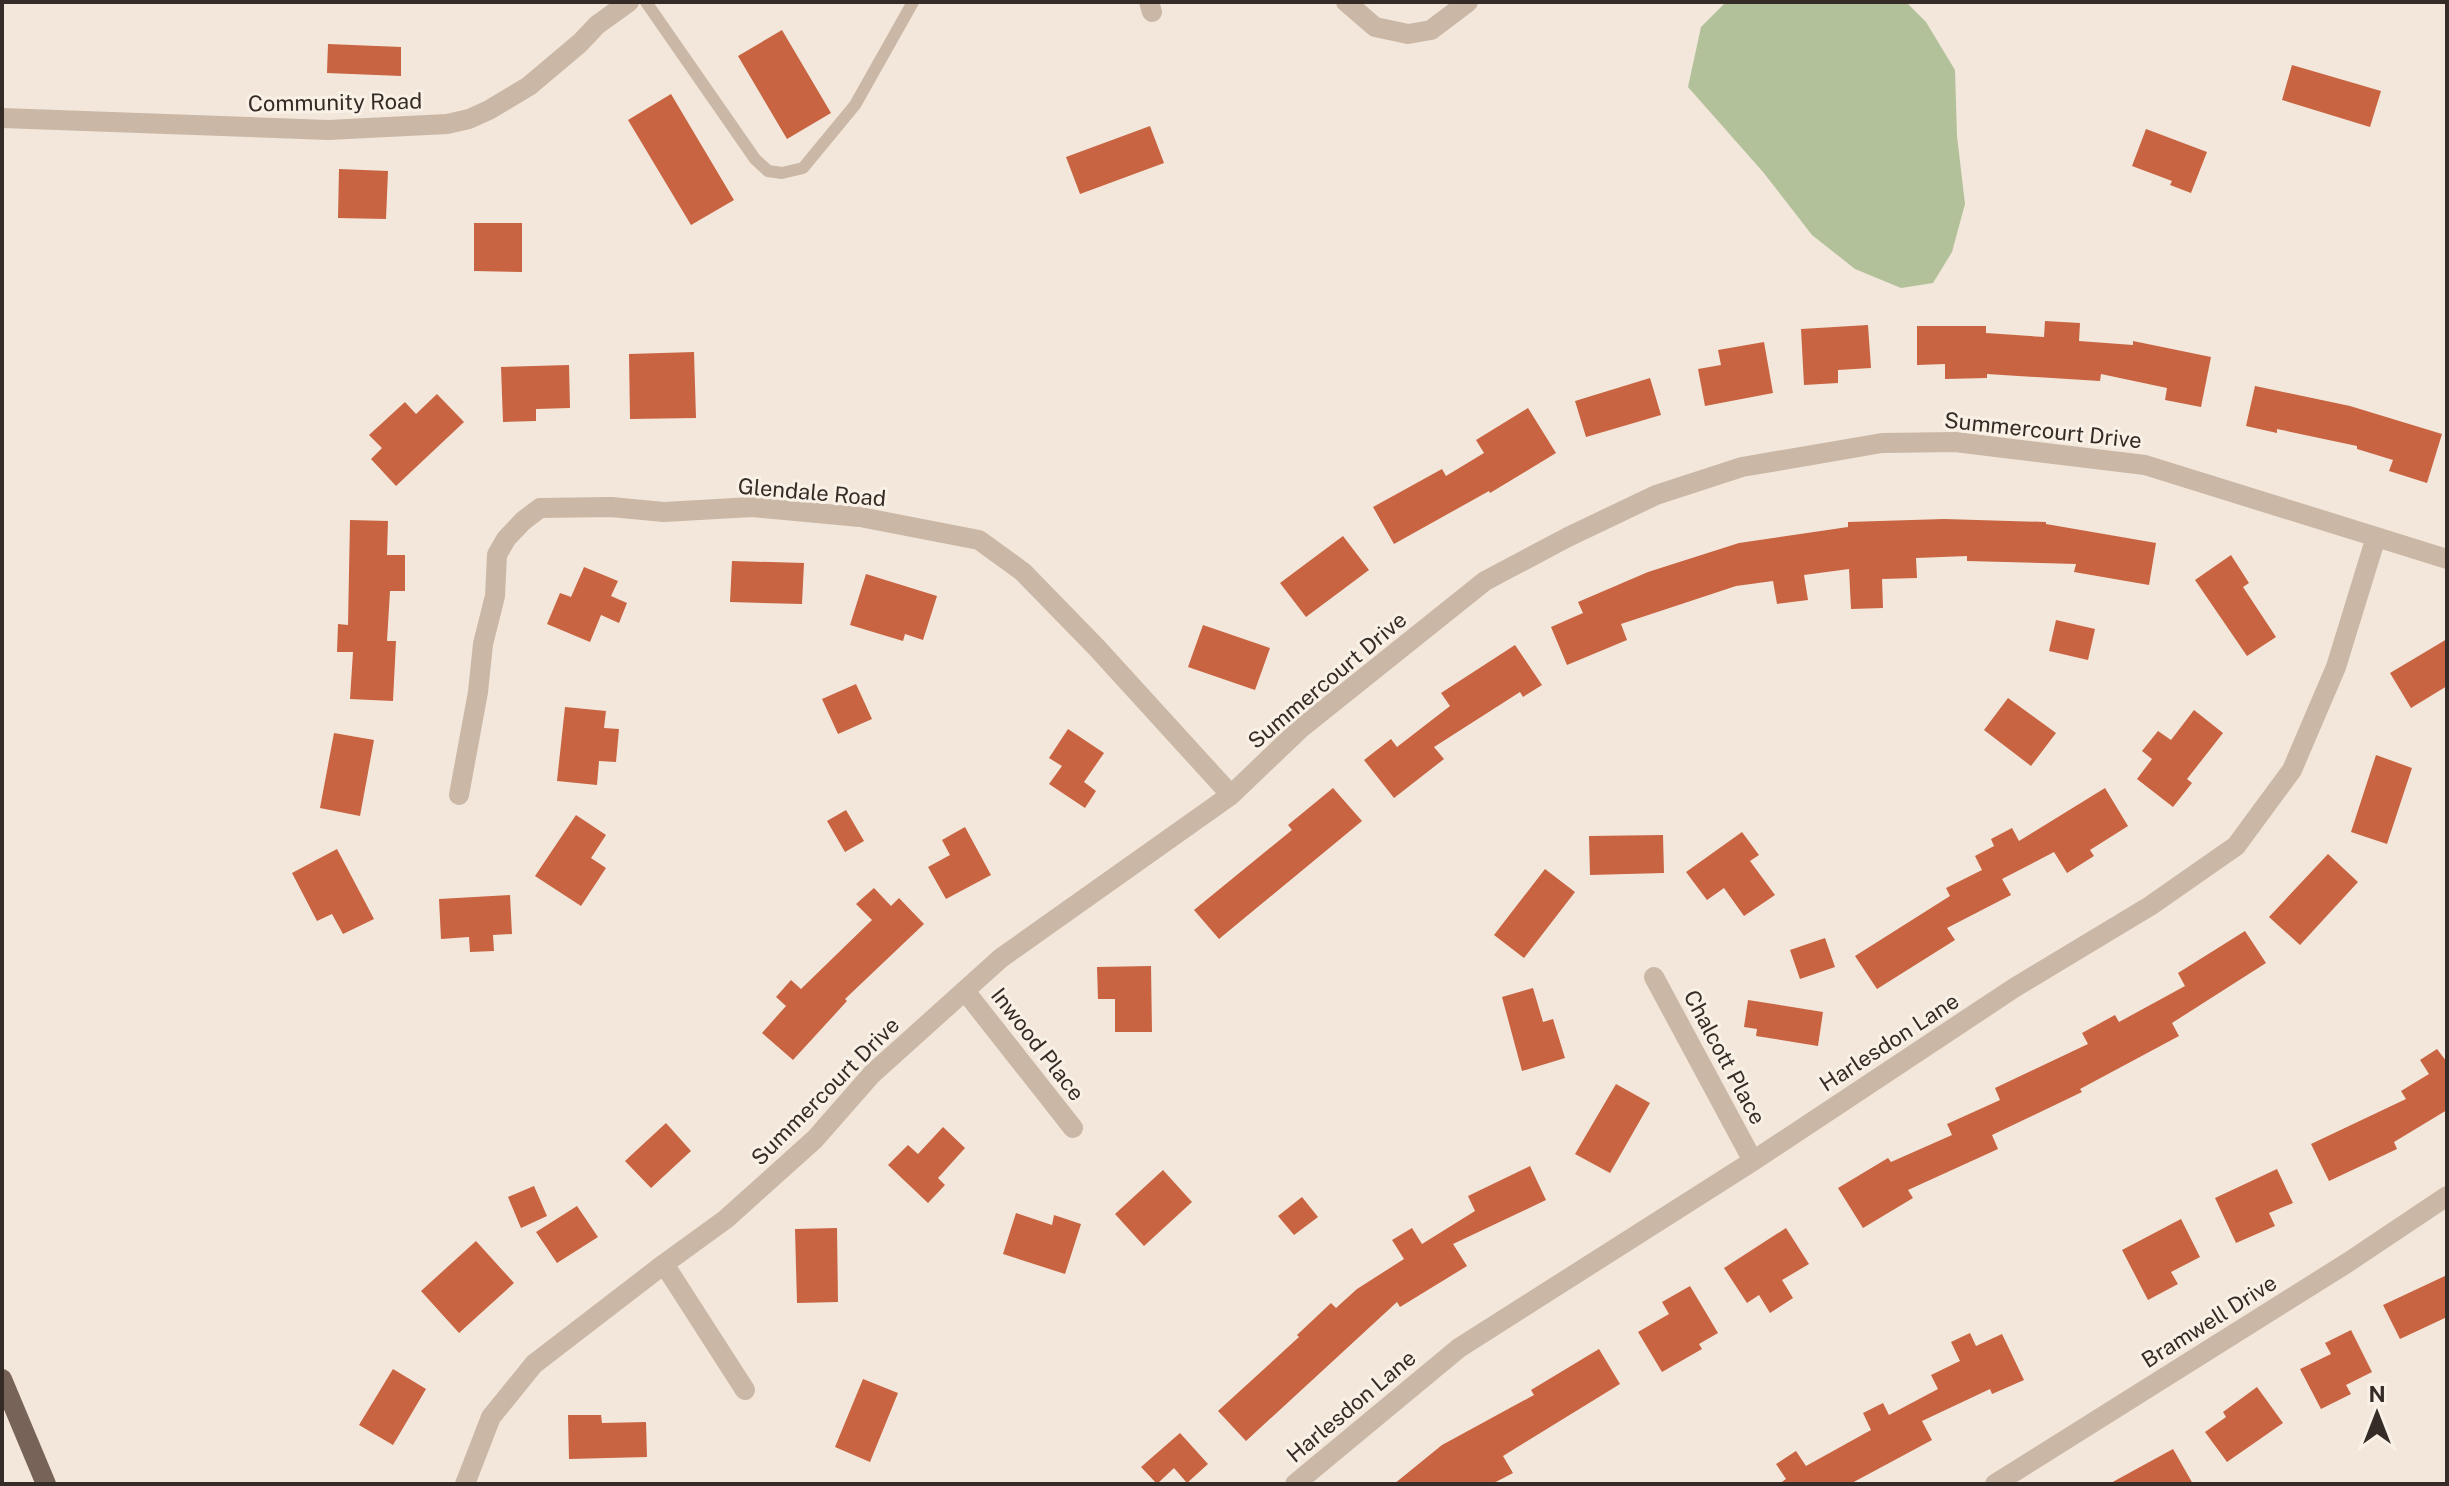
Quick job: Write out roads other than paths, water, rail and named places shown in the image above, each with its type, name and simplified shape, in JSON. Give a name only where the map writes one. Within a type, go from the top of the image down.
[{"type":"main road","points":[[2,1379],[46,1484]]},
{"type":"street","name":"Community Road","points":[[2,118],[328,130],[447,124],[489,110],[529,86],[597,25],[629,2]]},
{"type":"street","points":[[1346,2],[1375,27],[1408,34],[1431,30],[1468,2]]},
{"type":"street","name":"Summercourt Drive","points":[[465,1484],[491,1417],[534,1364],[726,1219],[815,1139],[872,1074],[1001,958],[1231,795],[1300,729],[1485,581],[1656,495],[1742,467],[1882,443],[1955,442],[2145,465],[2447,559]]},
{"type":"street","name":"Glendale Road","points":[[459,795],[478,692],[483,644],[495,596],[497,555],[506,539],[523,521],[540,508],[611,507],[664,512],[752,507],[860,517],[979,540],[1023,572],[1231,795]]},
{"type":"street","name":"Harlesdon Lane","points":[[1295,1484],[1459,1348],[1753,1161],[2014,988],[2150,906],[2236,846],[2292,770],[2336,667],[2376,537]]},
{"type":"street","name":"Chalcott Place","points":[[1654,977],[1753,1161]]},
{"type":"street","name":"Inwood Place","points":[[965,991],[1073,1128]]},
{"type":"street","name":"Bramwell Drive","points":[[1995,1484],[2347,1263],[2447,1196]]},
{"type":"street","points":[[664,1264],[745,1390]]},
{"type":"lane","points":[[646,2],[755,159],[768,171],[782,173],[803,168],[855,105],[913,2]]}]
